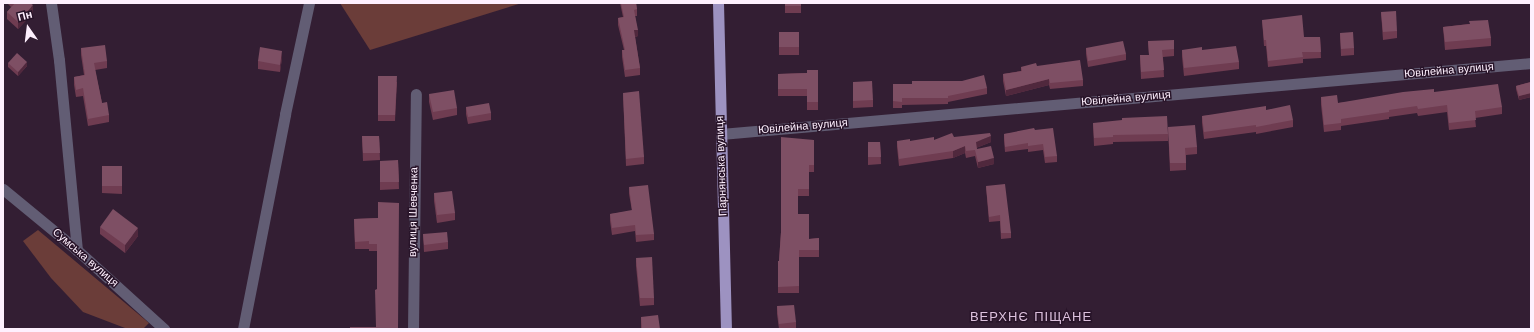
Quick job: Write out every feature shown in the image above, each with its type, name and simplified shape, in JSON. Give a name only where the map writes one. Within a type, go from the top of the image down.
[{"type":"main road","name":"Парнянська вулиця","points":[[718,3],[726,329]]},
{"type":"street","points":[[51,3],[59,60],[77,250]]},
{"type":"street","points":[[243,329],[283,122],[309,3]]},
{"type":"street","name":"Ювілейна вулиця","points":[[721,134],[1531,64]]},
{"type":"street","name":"вулиця Шевченка","points":[[413,329],[416,94]]},
{"type":"street","name":"Сумська вулиця","points":[[3,189],[77,250],[164,329]]},
{"type":"shaded area","points":[[340,3],[522,3],[370,50]]},
{"type":"shaded area","points":[[38,230],[149,323],[143,329],[125,328],[83,312],[51,278],[23,241]]},
{"type":"building","points":[[15,3],[30,3],[33,5],[18,22],[7,12]]},
{"type":"building","points":[[621,3],[636,3],[637,9],[634,10],[638,30],[634,30],[640,68],[625,70],[622,50],[625,50],[618,18],[624,17]]},
{"type":"building","points":[[785,3],[801,3],[801,6],[785,6]]},
{"type":"building","points":[[1396,11],[1397,31],[1383,32],[1381,12]]},
{"type":"building","points":[[1302,15],[1304,37],[1320,37],[1321,52],[1302,52],[1303,57],[1268,61],[1262,20]]},
{"type":"building","points":[[1488,20],[1491,38],[1445,42],[1443,27],[1470,24],[1469,21]]},
{"type":"building","points":[[779,32],[799,32],[799,47],[779,47]]},
{"type":"building","points":[[1353,32],[1354,48],[1341,49],[1340,33]]},
{"type":"building","points":[[1174,40],[1174,49],[1162,50],[1164,70],[1141,72],[1140,55],[1149,55],[1148,41]]},
{"type":"building","points":[[1123,41],[1126,54],[1088,61],[1086,48]]},
{"type":"building","points":[[105,45],[107,61],[94,63],[102,103],[107,102],[109,115],[88,119],[83,88],[76,90],[74,77],[85,75],[81,48]]},
{"type":"building","points":[[1236,46],[1239,62],[1184,68],[1182,50],[1202,47],[1202,50]]},
{"type":"building","points":[[260,47],[282,51],[280,65],[258,61]]},
{"type":"building","points":[[17,53],[27,62],[18,72],[8,63]]},
{"type":"building","points":[[1080,60],[1083,80],[1050,83],[1049,79],[1006,90],[1003,74],[1022,71],[1021,67],[1036,63],[1037,66]]},
{"type":"building","points":[[807,70],[818,70],[818,102],[807,102],[807,89],[778,89],[778,74],[807,73]]},
{"type":"building","points":[[984,75],[987,88],[948,96],[948,98],[902,98],[902,102],[893,101],[893,84],[912,84],[912,81],[962,81]]},
{"type":"building","points":[[378,76],[397,76],[395,115],[378,115]]},
{"type":"building","points":[[872,81],[873,100],[853,101],[853,82]]},
{"type":"building","points":[[1531,82],[1531,93],[1519,96],[1516,86]]},
{"type":"building","points":[[1498,84],[1502,107],[1475,111],[1476,120],[1449,123],[1447,105],[1418,109],[1417,106],[1389,110],[1389,112],[1341,119],[1341,123],[1324,125],[1321,97],[1337,95],[1338,103],[1403,92],[1434,89],[1434,92]]},
{"type":"building","points":[[454,90],[457,108],[433,112],[429,94]]},
{"type":"building","points":[[639,91],[644,157],[626,159],[623,93]]},
{"type":"building","points":[[489,103],[491,113],[468,117],[466,107]]},
{"type":"building","points":[[1290,105],[1293,120],[1256,127],[1256,125],[1204,132],[1202,116],[1266,106],[1266,110]]},
{"type":"building","points":[[1167,116],[1168,134],[1113,135],[1113,137],[1094,138],[1093,123],[1122,120],[1122,118]]},
{"type":"building","points":[[1195,125],[1197,147],[1185,148],[1186,163],[1170,163],[1168,127]]},
{"type":"building","points":[[1034,128],[1035,130],[1053,128],[1057,156],[1045,157],[1043,144],[1028,146],[1028,143],[1005,147],[1004,134]]},
{"type":"building","points":[[952,133],[954,137],[990,133],[991,136],[976,142],[977,149],[991,146],[994,158],[978,162],[975,150],[966,151],[965,146],[953,151],[899,159],[897,141],[910,139],[910,141],[934,137],[934,140]]},
{"type":"building","points":[[362,136],[379,136],[380,153],[363,153]]},
{"type":"building","points":[[781,137],[814,140],[814,165],[809,165],[809,189],[798,189],[798,214],[809,214],[809,239],[819,238],[819,250],[799,250],[799,286],[778,287],[778,261],[781,232]]},
{"type":"building","points":[[868,142],[880,142],[881,157],[868,157]]},
{"type":"building","points":[[398,160],[399,182],[380,182],[380,161]]},
{"type":"building","points":[[102,166],[122,166],[122,186],[102,186]]},
{"type":"building","points":[[1005,184],[1011,233],[1001,233],[1000,215],[989,217],[986,186]]},
{"type":"building","points":[[648,185],[654,234],[636,235],[635,225],[612,228],[610,214],[632,210],[629,187]]},
{"type":"building","points":[[452,191],[455,213],[437,215],[434,193]]},
{"type":"building","points":[[378,202],[399,203],[398,329],[350,329],[350,327],[376,327],[375,290],[377,289],[377,244],[369,244],[369,241],[355,242],[354,219],[378,218]]},
{"type":"building","points":[[113,209],[138,228],[125,245],[100,227]]},
{"type":"building","points":[[447,232],[448,242],[424,245],[423,234]]},
{"type":"building","points":[[652,257],[654,298],[640,298],[636,258]]},
{"type":"building","points":[[794,305],[796,322],[779,324],[777,306]]},
{"type":"building","points":[[658,315],[660,329],[642,329],[641,317]]},
{"type":"district","name":"ВЕРХНЄ ПІЩАНЕ","points":[[1031,317]]}]
